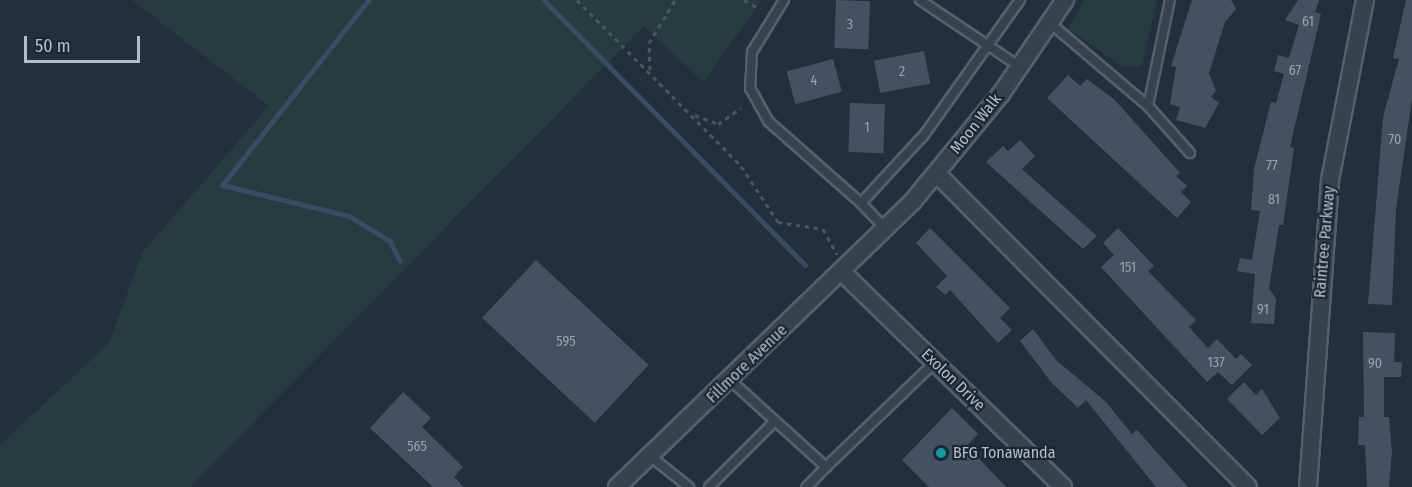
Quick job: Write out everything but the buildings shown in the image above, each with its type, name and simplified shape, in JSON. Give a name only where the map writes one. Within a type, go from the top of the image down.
[{"type":"street","name":"Moon Walk","points":[[881,234],[937,174],[1020,67],[1065,0]]},
{"type":"street","name":"Raintree Parkway","points":[[1308,487],[1330,180],[1365,0]]},
{"type":"street","points":[[937,174],[1248,487]]},
{"type":"street","name":"Fillmore Avenue","points":[[617,487],[843,273],[881,234]]},
{"type":"street","name":"Exolon Drive","points":[[843,273],[1063,487]]},
{"type":"lane","points":[[784,0],[752,52],[750,88],[768,121],[861,203],[881,234]]},
{"type":"lane","points":[[920,0],[988,51],[1020,67]]},
{"type":"lane","points":[[861,203],[924,135],[988,51],[1020,0]]},
{"type":"lane","points":[[1148,106],[1170,0]]},
{"type":"lane","points":[[1050,23],[1148,106],[1190,153]]},
{"type":"lane","points":[[807,487],[935,362]]},
{"type":"lane","points":[[730,380],[826,467]]},
{"type":"lane","points":[[709,487],[775,421]]},
{"type":"lane","points":[[650,456],[689,487]]},
{"type":"path","points":[[577,0],[693,113],[741,166],[778,222],[823,229],[843,273]]},
{"type":"path","points":[[650,72],[649,42],[675,0]]},
{"type":"path","points":[[744,0],[760,9]]},
{"type":"path","points":[[693,113],[718,124],[741,108]]},
{"type":"green space","points":[[132,0],[762,0],[703,82],[644,26],[190,487],[0,487],[0,445],[109,343],[142,253],[269,106]]},
{"type":"green space","points":[[1084,0],[1157,0],[1142,66],[1123,67],[1068,29]]},
{"type":"waterway","points":[[369,0],[223,185],[349,216],[390,241],[400,261]]},
{"type":"waterway","points":[[544,0],[805,265]]},
{"type":"place","name":"BFG Tonawanda","points":[[941,453]]}]
